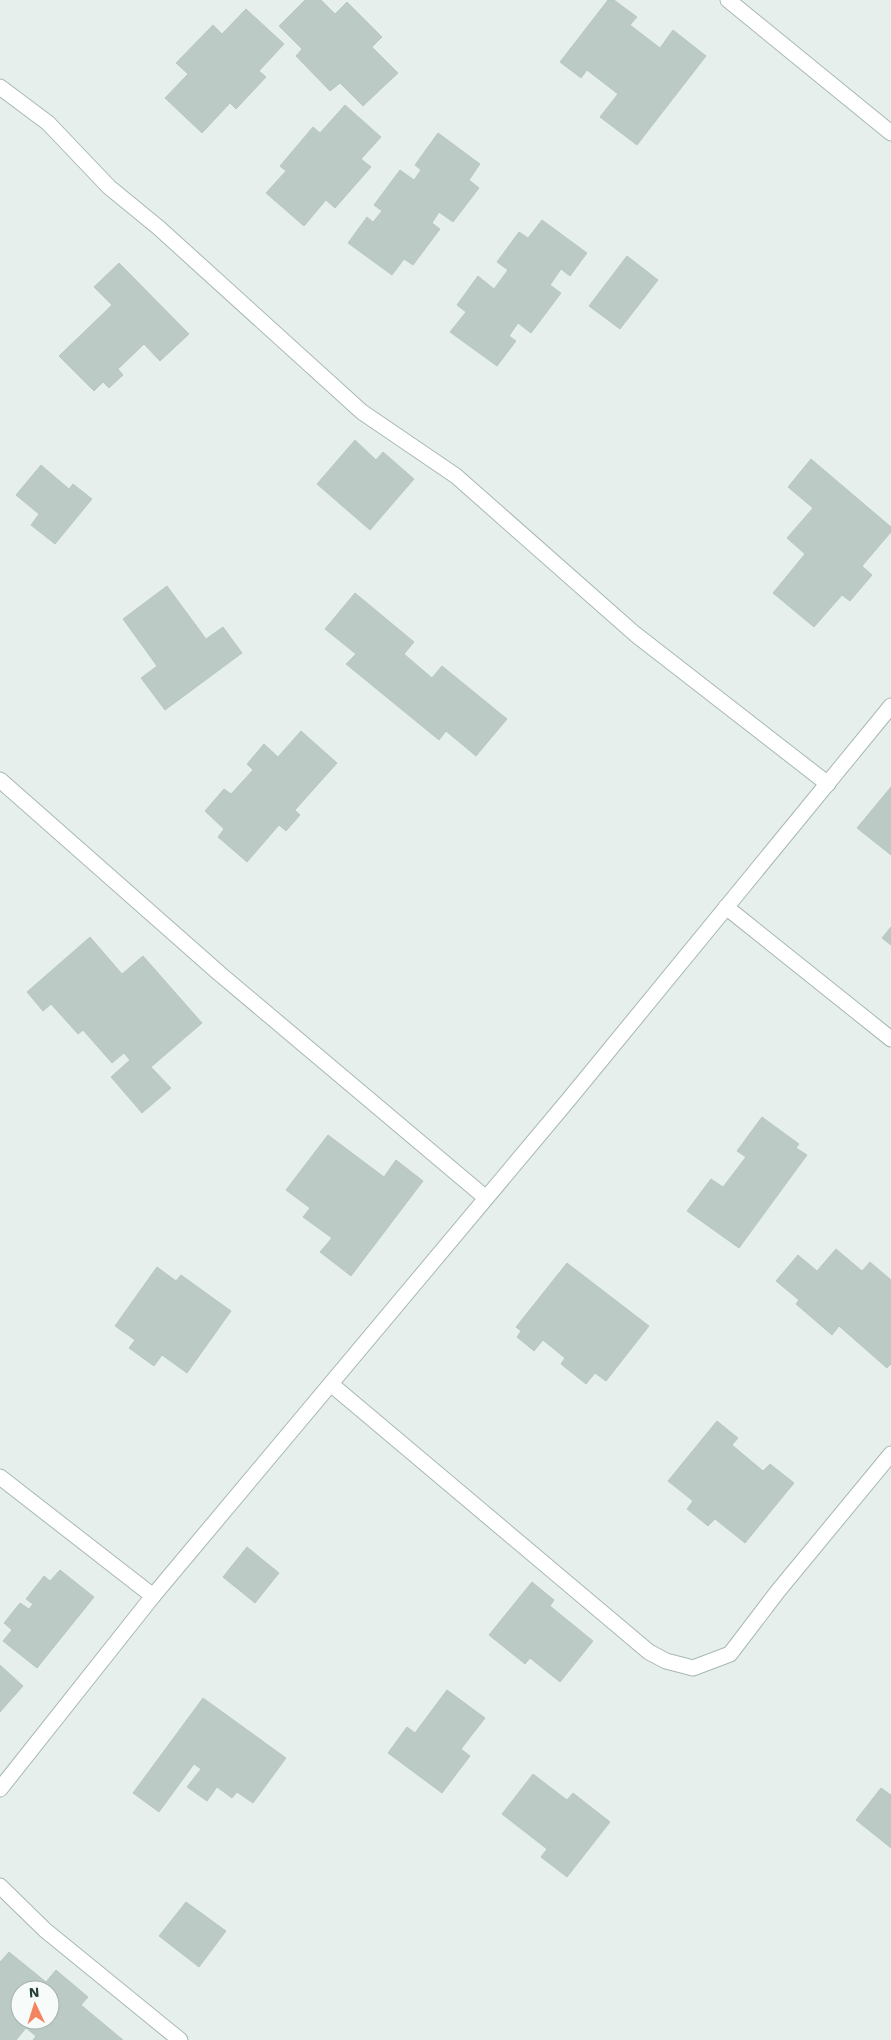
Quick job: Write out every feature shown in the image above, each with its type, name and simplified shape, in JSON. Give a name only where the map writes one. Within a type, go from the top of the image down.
[{"type":"street","points":[[728,0],[891,133]]},
{"type":"street","points":[[0,87],[48,123],[109,187],[166,234],[362,412],[456,476],[635,634],[828,784]]},
{"type":"street","points":[[0,1788],[153,1596],[332,1385],[891,706]]},
{"type":"street","points":[[0,780],[220,974],[486,1198]]},
{"type":"street","points":[[726,907],[891,1039]]},
{"type":"street","points":[[332,1385],[649,1652],[666,1661],[693,1668],[730,1654],[778,1591],[891,1454]]},
{"type":"street","points":[[0,1477],[153,1596]]},
{"type":"street","points":[[0,1886],[45,1930],[180,2040]]},
{"type":"building","points":[[305,0],[321,0],[335,14],[347,2],[382,37],[372,47],[398,73],[363,106],[340,83],[330,91],[296,56],[302,49],[279,26]]},
{"type":"building","points":[[608,0],[614,0],[637,17],[630,25],[660,48],[673,30],[706,56],[637,145],[600,117],[618,94],[587,70],[581,78],[560,62]]},
{"type":"building","points":[[246,9],[284,44],[259,71],[266,77],[236,109],[230,103],[202,133],[165,98],[188,74],[176,63],[213,25],[222,34]]},
{"type":"building","points":[[345,105],[381,137],[361,159],[371,167],[335,208],[326,200],[304,226],[266,193],[286,171],[280,166],[313,127],[320,133]]},
{"type":"building","points":[[438,133],[480,164],[469,180],[479,188],[453,222],[439,212],[432,223],[440,229],[413,265],[404,259],[392,275],[348,243],[367,217],[373,222],[382,211],[374,205],[400,170],[414,180],[421,170],[415,165]]},
{"type":"building","points":[[542,220],[587,253],[570,276],[561,269],[550,285],[561,293],[531,333],[518,323],[509,336],[516,341],[497,366],[450,332],[466,312],[457,305],[478,276],[494,289],[508,270],[497,262],[519,232],[528,238]]},
{"type":"building","points":[[627,256],[658,280],[620,329],[589,306]]},
{"type":"building","points":[[119,263],[189,334],[160,361],[144,344],[118,369],[123,375],[109,388],[103,382],[94,391],[59,356],[112,305],[94,287]]},
{"type":"building","points":[[355,440],[376,460],[383,452],[414,479],[370,530],[317,484]]},
{"type":"building","points":[[811,459],[891,527],[891,532],[862,566],[872,575],[850,601],[842,595],[814,627],[773,593],[805,554],[787,538],[813,508],[788,487]]},
{"type":"building","points":[[41,465],[69,489],[73,484],[92,499],[55,544],[31,525],[39,514],[16,495]]},
{"type":"building","points":[[167,586],[206,639],[223,627],[242,653],[165,710],[141,678],[157,666],[123,619]]},
{"type":"building","points":[[355,593],[414,642],[404,654],[432,678],[442,666],[507,719],[476,756],[446,731],[439,740],[346,664],[356,654],[325,629]]},
{"type":"building","points":[[301,731],[337,763],[295,810],[300,815],[286,831],[279,825],[247,862],[218,837],[224,829],[205,811],[224,789],[231,794],[253,770],[247,764],[264,744],[278,757]]},
{"type":"building","points":[[891,787],[891,855],[857,828]]},
{"type":"building","points":[[891,927],[891,945],[882,938]]},
{"type":"building","points":[[90,937],[122,974],[143,956],[202,1023],[151,1067],[171,1088],[142,1113],[111,1077],[130,1060],[124,1053],[112,1063],[83,1030],[78,1034],[51,1004],[43,1011],[27,992]]},
{"type":"building","points":[[762,1117],[799,1144],[796,1148],[807,1155],[739,1248],[687,1211],[711,1179],[723,1187],[746,1157],[737,1151]]},
{"type":"building","points":[[328,1135],[384,1177],[396,1160],[423,1181],[351,1276],[320,1252],[332,1238],[303,1217],[310,1208],[286,1190]]},
{"type":"building","points":[[836,1249],[862,1271],[870,1262],[891,1280],[891,1364],[887,1368],[839,1326],[832,1335],[796,1304],[799,1300],[776,1281],[798,1255],[817,1271]]},
{"type":"building","points":[[567,1263],[649,1326],[606,1381],[595,1373],[586,1384],[561,1364],[565,1358],[543,1340],[534,1351],[517,1337],[521,1331],[516,1327]]},
{"type":"building","points":[[157,1267],[176,1281],[181,1275],[231,1311],[187,1373],[162,1355],[154,1366],[129,1348],[135,1340],[115,1326]]},
{"type":"building","points":[[717,1421],[738,1438],[732,1445],[763,1471],[770,1464],[794,1483],[745,1543],[715,1519],[708,1526],[687,1509],[693,1501],[668,1481]]},
{"type":"building","points":[[247,1547],[279,1573],[255,1603],[223,1577]]},
{"type":"building","points":[[60,1570],[94,1597],[37,1668],[3,1641],[12,1630],[4,1623],[20,1603],[29,1609],[33,1604],[26,1599],[44,1576],[50,1581]]},
{"type":"building","points":[[532,1582],[554,1600],[550,1606],[593,1641],[560,1682],[530,1658],[525,1664],[489,1635]]},
{"type":"building","points":[[0,1665],[23,1686],[0,1712]]},
{"type":"building","points":[[447,1690],[485,1718],[461,1749],[470,1756],[442,1793],[388,1753],[407,1727],[415,1733]]},
{"type":"building","points":[[203,1698],[286,1758],[253,1803],[237,1792],[232,1798],[217,1787],[207,1801],[187,1787],[201,1769],[194,1764],[159,1812],[133,1793]]},
{"type":"building","points":[[533,1774],[567,1800],[573,1793],[610,1822],[567,1877],[541,1857],[547,1849],[502,1814]]},
{"type":"building","points":[[881,1788],[891,1795],[891,1848],[856,1820]]},
{"type":"building","points":[[186,1902],[226,1931],[199,1967],[159,1936]]},
{"type":"building","points":[[9,1952],[44,1980],[10,1980],[10,2030],[24,2030],[16,2040],[0,2040],[0,1962]]},
{"type":"building","points":[[56,1970],[88,1997],[81,2005],[123,2040],[33,2040],[36,2036],[28,2030],[60,2030],[60,1980],[48,1980]]}]
